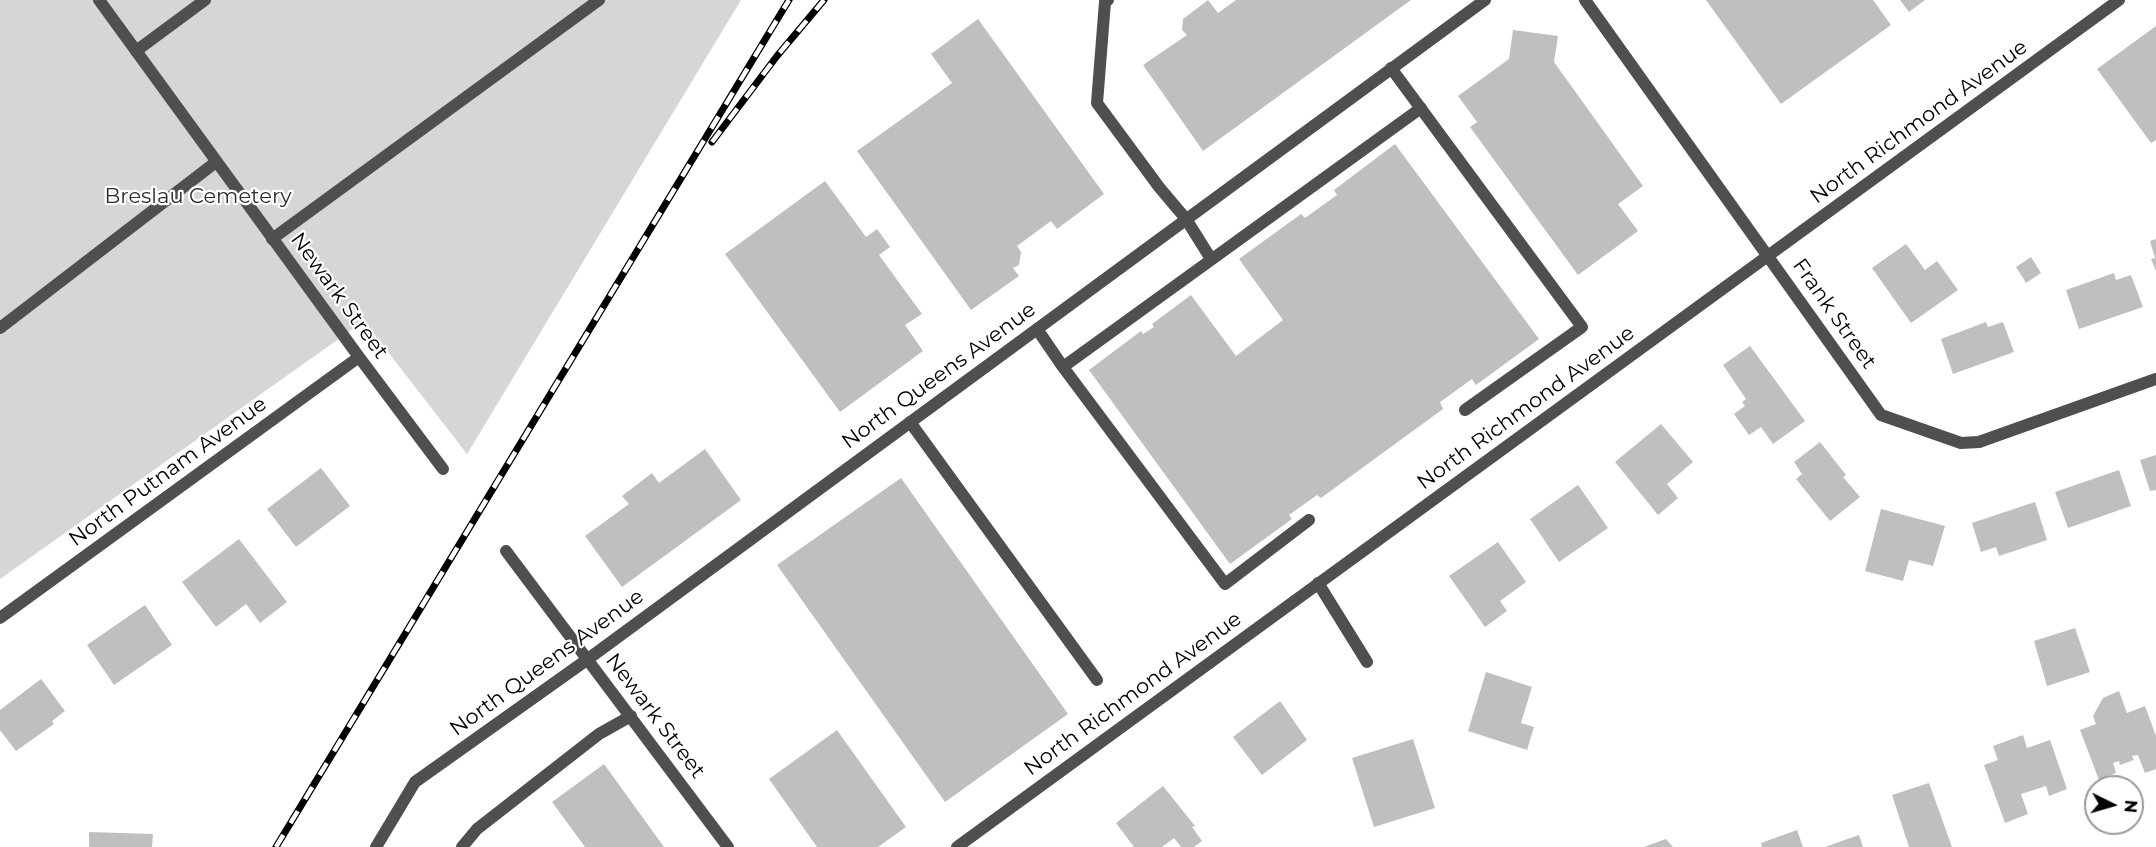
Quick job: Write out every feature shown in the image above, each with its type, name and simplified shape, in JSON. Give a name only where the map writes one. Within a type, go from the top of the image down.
[{"type":"street","name":"Newark Street","points":[[99,0],[358,357],[443,469]]},
{"type":"street","points":[[136,51],[205,0]]},
{"type":"street","points":[[272,239],[599,0]]},
{"type":"street","points":[[1108,0],[1097,103],[1159,188],[1185,219],[1211,259]]},
{"type":"street","name":"North Queens Avenue","points":[[376,847],[416,782],[588,659],[1485,0]]},
{"type":"street","name":"Frank Street","points":[[1585,0],[1881,415],[1961,443],[1979,442],[2156,379]]},
{"type":"street","name":"North Richmond Avenue","points":[[957,847],[2119,0]]},
{"type":"street","points":[[1391,68],[1582,327],[1465,410]]},
{"type":"street","points":[[1063,367],[1421,108]]},
{"type":"street","points":[[0,328],[216,162]]},
{"type":"street","points":[[1037,329],[1225,584],[1309,520]]},
{"type":"street","name":"North Putnam Avenue","points":[[0,618],[358,357]]},
{"type":"street","points":[[910,422],[1097,680]]},
{"type":"street","name":"Newark Street","points":[[506,551],[728,847]]},
{"type":"street","points":[[1318,583],[1367,662]]},
{"type":"street","points":[[462,847],[477,829],[599,734],[631,716]]},
{"type":"green space","name":"Breslau Cemetery","points":[[0,0],[741,0],[467,454],[364,321],[0,579]]},
{"type":"building","points":[[1208,0],[1218,13],[1236,0],[1411,0],[1203,151],[1143,65],[1187,35],[1182,30],[1183,19]]},
{"type":"building","points":[[1706,0],[1873,0],[1891,25],[1781,104]]},
{"type":"building","points":[[1900,0],[1925,0],[1909,12]]},
{"type":"building","points":[[978,19],[1104,194],[1057,229],[1051,221],[1017,246],[1021,252],[1019,265],[1013,268],[1019,276],[971,310],[857,151],[952,83],[931,54]]},
{"type":"building","points":[[2156,26],[2156,140],[2151,143],[2097,69]]},
{"type":"building","points":[[1513,30],[1558,36],[1554,62],[1643,186],[1618,204],[1638,231],[1578,275],[1470,127],[1477,122],[1458,96],[1509,59]]},
{"type":"building","points":[[1395,144],[1539,339],[1476,385],[1472,379],[1440,402],[1443,409],[1321,498],[1317,495],[1289,515],[1292,519],[1230,564],[1089,370],[1141,331],[1143,334],[1154,327],[1152,324],[1191,295],[1236,356],[1283,320],[1239,259],[1301,214],[1305,218],[1337,195],[1334,190]]},
{"type":"building","points":[[825,181],[866,237],[877,229],[890,247],[879,255],[922,314],[905,325],[923,351],[840,412],[725,254]]},
{"type":"building","points":[[2156,239],[2156,271],[2151,259],[2155,258],[2150,241]]},
{"type":"building","points":[[1906,244],[1925,270],[1937,261],[1958,290],[1911,323],[1872,268]]},
{"type":"building","points":[[2031,257],[2041,273],[2026,283],[2016,267]]},
{"type":"building","points":[[2114,273],[2116,280],[2131,275],[2143,307],[2079,329],[2066,290]]},
{"type":"building","points":[[1986,322],[1988,327],[2003,322],[2014,352],[1953,374],[1941,339]]},
{"type":"building","points":[[1750,346],[1805,421],[1773,444],[1761,427],[1749,435],[1734,414],[1745,406],[1742,402],[1746,399],[1723,365]]},
{"type":"building","points":[[1661,424],[1693,462],[1667,484],[1678,498],[1658,515],[1615,462]]},
{"type":"building","points":[[1820,442],[1846,475],[1843,477],[1860,497],[1830,521],[1796,479],[1802,474],[1794,462]]},
{"type":"building","points":[[705,449],[741,500],[622,587],[585,536],[629,504],[622,496],[652,473],[659,483]]},
{"type":"building","points":[[2156,455],[2156,490],[2150,491],[2140,460]]},
{"type":"building","points":[[321,468],[350,506],[296,547],[267,509]]},
{"type":"building","points":[[2119,470],[2131,506],[2068,528],[2055,492]]},
{"type":"building","points":[[901,478],[1068,714],[945,802],[777,565]]},
{"type":"building","points":[[1578,485],[1608,528],[1559,562],[1530,519]]},
{"type":"building","points":[[2035,502],[2047,540],[1999,556],[1996,547],[1981,552],[1972,523]]},
{"type":"building","points":[[1881,509],[1945,526],[1933,566],[1909,560],[1903,581],[1865,571]]},
{"type":"building","points":[[239,539],[287,602],[260,623],[246,604],[216,627],[182,582]]},
{"type":"building","points":[[1498,542],[1526,582],[1500,601],[1507,611],[1485,627],[1449,576]]},
{"type":"building","points":[[145,605],[172,645],[114,685],[87,645]]},
{"type":"building","points":[[2075,628],[2090,672],[2047,686],[2034,641]]},
{"type":"building","points":[[1486,672],[1532,687],[1521,723],[1534,727],[1527,750],[1468,731]]},
{"type":"building","points":[[41,679],[65,711],[52,721],[54,724],[16,751],[0,730],[0,710]]},
{"type":"building","points":[[2119,691],[2127,713],[2145,706],[2156,736],[2156,769],[2145,773],[2138,755],[2132,756],[2134,760],[2120,765],[2119,761],[2113,763],[2116,773],[2097,775],[2080,730],[2096,724],[2093,716],[2103,698]]},
{"type":"building","points":[[1280,701],[1307,740],[1262,775],[1233,737]]},
{"type":"building","points":[[837,730],[906,827],[878,847],[817,847],[769,779]]},
{"type":"building","points":[[2023,735],[2027,748],[2050,740],[2067,789],[2049,796],[2046,786],[2021,794],[2028,814],[2005,823],[1984,765],[1998,760],[1993,746]]},
{"type":"building","points":[[1413,739],[1435,808],[1374,827],[1352,758]]},
{"type":"building","points":[[604,764],[664,847],[585,847],[552,802]]},
{"type":"building","points":[[1929,783],[1952,847],[1909,847],[1892,795]]},
{"type":"building","points":[[1163,786],[1195,826],[1192,827],[1202,841],[1194,847],[1181,847],[1174,838],[1162,847],[1134,847],[1116,823]]},
{"type":"building","points":[[1797,830],[1803,847],[1762,847],[1761,843]]},
{"type":"building","points":[[89,832],[153,834],[152,847],[89,847]]},
{"type":"building","points":[[1859,835],[1863,847],[1825,847]]},
{"type":"building","points":[[1666,839],[1673,847],[1644,847]]},
{"type":"railway","points":[[276,847],[789,0]]},
{"type":"railway","points":[[712,142],[777,56],[824,0]]}]
